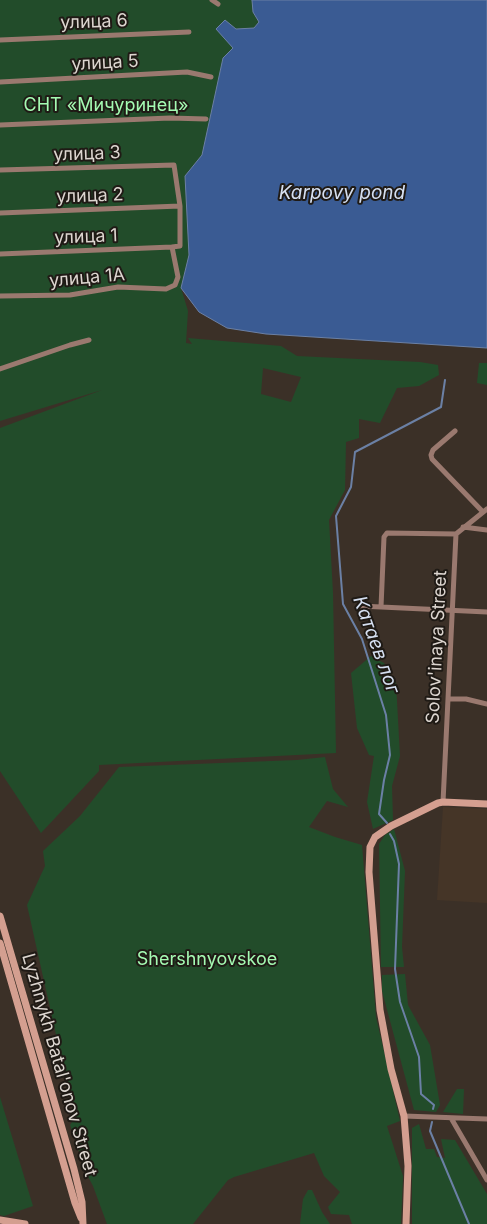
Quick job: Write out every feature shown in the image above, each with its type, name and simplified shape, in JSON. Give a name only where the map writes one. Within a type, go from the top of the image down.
[{"type":"main road","points":[[406,1224],[408,1166],[404,1116],[390,1062],[380,1010],[368,855],[372,842],[382,832],[406,818],[443,802],[487,804]]},
{"type":"main road","name":"Lyzhnykh Batal'onov Street","points":[[0,916],[76,1177],[82,1202],[83,1224]]},
{"type":"main road","name":"Lyzhnykh Batal'onov Street","points":[[0,943],[75,1203],[83,1224]]},
{"type":"main road","points":[[4,1222],[25,1224]]},
{"type":"street","points":[[212,0],[218,4]]},
{"type":"street","name":"улица 6","points":[[0,40],[189,32]]},
{"type":"street","name":"улица 5","points":[[0,82],[186,72],[211,77]]},
{"type":"street","points":[[0,125],[170,118],[206,119]]},
{"type":"street","name":"улица 3","points":[[0,170],[174,165],[180,206]]},
{"type":"street","points":[[172,247],[180,246],[180,206]]},
{"type":"street","name":"улица 2","points":[[0,212],[180,206]]},
{"type":"street","name":"улица 1","points":[[0,254],[172,247]]},
{"type":"street","name":"улица 1А","points":[[0,296],[70,294],[118,287],[166,290],[175,285],[178,277],[172,247]]},
{"type":"street","points":[[0,369],[88,340]]},
{"type":"street","points":[[381,606],[384,537],[386,533],[456,534],[485,510],[435,463],[431,456],[433,450],[455,431]]},
{"type":"street","points":[[463,527],[487,530]]},
{"type":"street","name":"Solov'inaya Street","points":[[443,802],[456,534]]},
{"type":"street","points":[[360,606],[487,612]]},
{"type":"street","points":[[448,699],[487,704]]},
{"type":"street","points":[[404,1116],[487,1119]]},
{"type":"street","points":[[451,1118],[487,1180]]},
{"type":"shaded area","points":[[443,807],[487,809],[487,903],[437,900]]},
{"type":"green space","name":"СНТ «Мичуринец»","points":[[0,0],[252,0],[253,12],[259,22],[254,28],[236,29],[234,48],[219,77],[202,155],[185,176],[189,255],[181,288],[188,311],[186,343],[192,344],[188,338],[281,346],[297,356],[420,362],[438,365],[439,375],[419,386],[397,388],[380,423],[359,419],[359,438],[346,442],[345,490],[329,520],[333,593],[336,753],[99,765],[99,771],[41,833],[0,771],[0,428],[102,390],[0,421]],"holes":[[[263,368],[301,377],[291,402],[261,394]]]},
{"type":"green space","points":[[479,363],[487,363],[487,385],[477,383]]},
{"type":"green space","points":[[371,656],[384,663],[396,683],[400,756],[392,786],[393,820],[373,829],[367,802],[374,756],[369,755],[357,728],[351,673]]},
{"type":"green space","name":"Shershnyovskoe","points":[[325,757],[333,789],[348,807],[327,801],[309,827],[362,845],[376,1017],[400,1121],[387,1126],[403,1176],[401,1224],[352,1224],[349,1215],[331,1214],[328,1207],[340,1192],[324,1176],[314,1153],[228,1180],[193,1224],[107,1224],[93,1186],[83,1167],[70,1125],[72,1122],[70,1117],[74,1115],[27,905],[45,866],[43,851],[80,816],[119,767],[297,760]]},
{"type":"green space","points":[[394,829],[405,871],[402,947],[404,967],[381,967],[379,844],[385,835]]},
{"type":"green space","points":[[405,974],[408,1005],[430,1045],[440,1105],[436,1112],[414,1110],[382,991],[382,975]]},
{"type":"green space","points":[[457,1089],[464,1089],[463,1114],[443,1112]]},
{"type":"green space","points":[[0,1097],[33,1206],[4,1216],[0,1215]]},
{"type":"green space","points":[[419,1124],[426,1149],[434,1149],[437,1157],[445,1158],[441,1139],[455,1140],[487,1194],[487,1224],[412,1224],[412,1128]]},
{"type":"green space","points":[[308,1190],[312,1190],[330,1224],[300,1224],[303,1199]]},
{"type":"water","name":"Karpovy pond","points":[[252,0],[487,0],[487,348],[266,334],[227,328],[199,312],[181,288],[189,255],[185,176],[202,155],[223,58],[233,48],[216,29],[225,20],[236,29],[254,28],[259,22],[253,12]]},
{"type":"waterway","name":"Катаев лог","points":[[387,823],[379,814],[390,755],[386,715],[362,639],[343,604],[336,516],[351,487],[355,452],[441,407],[445,380]]},
{"type":"waterway","name":"Катаев лог","points":[[390,834],[394,841],[399,864],[395,969],[400,1002],[419,1057],[421,1094],[434,1105],[433,1109]]},
{"type":"waterway","name":"Катаев лог","points":[[432,1122],[430,1131],[469,1224]]}]
